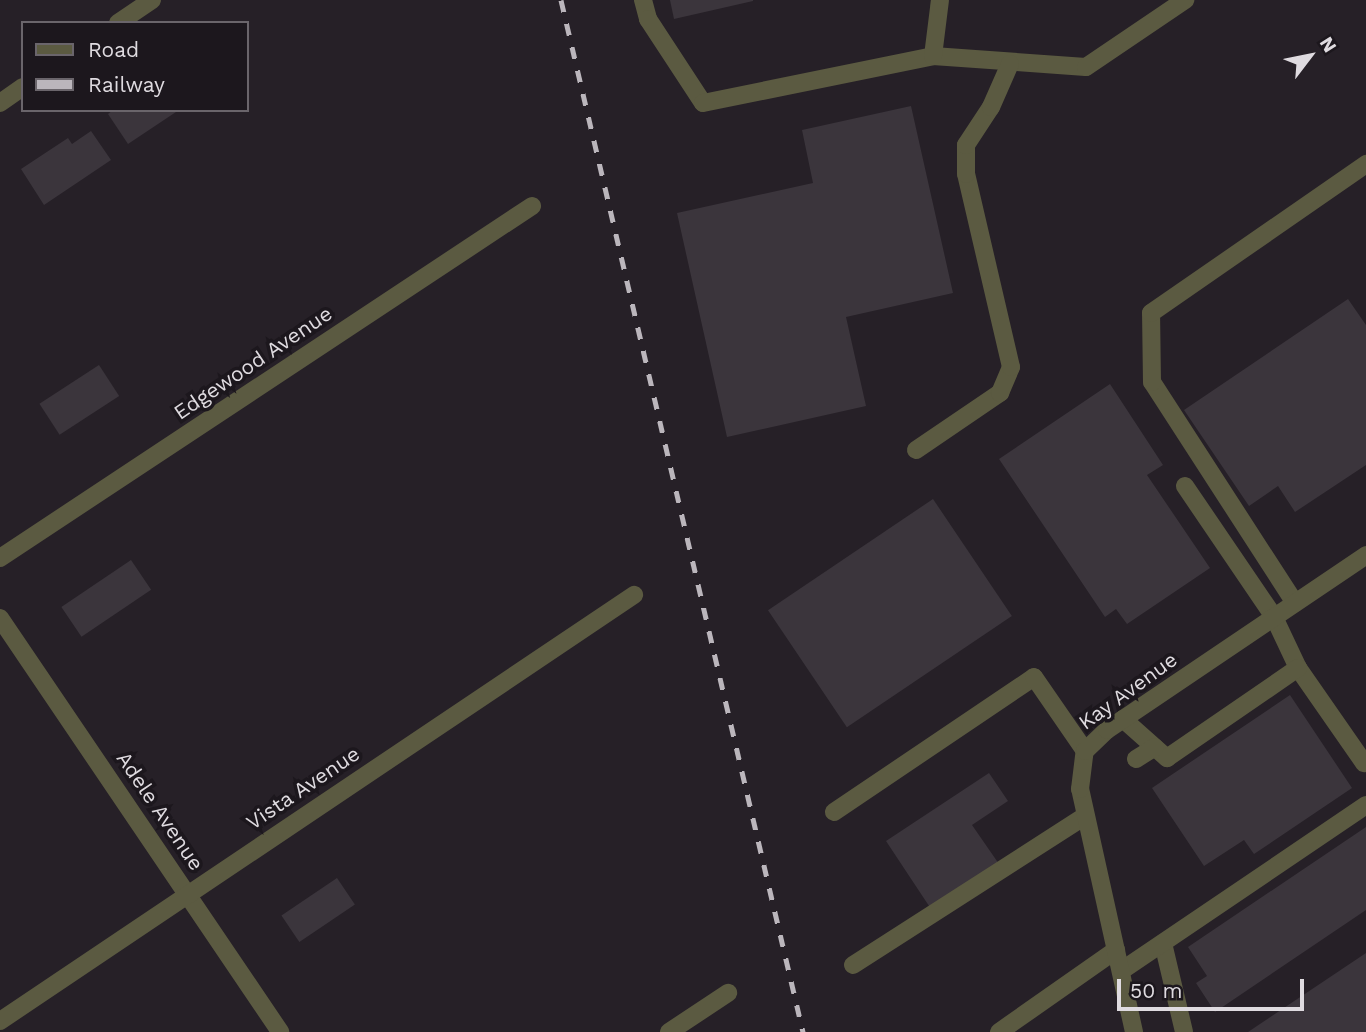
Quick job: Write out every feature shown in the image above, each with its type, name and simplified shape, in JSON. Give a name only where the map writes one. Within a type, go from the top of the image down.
[{"type":"street","points":[[121,21],[152,0]]},
{"type":"street","points":[[643,0],[648,19],[703,103],[933,56],[1010,64],[1086,67],[1185,0]]},
{"type":"street","points":[[933,56],[940,0]]},
{"type":"street","points":[[916,450],[1000,393],[1011,367],[966,174],[966,145],[990,107],[1010,64]]},
{"type":"street","points":[[0,103],[21,88]]},
{"type":"street","points":[[1295,603],[1152,382],[1151,313],[1366,164]]},
{"type":"street","name":"Edgewood Avenue","points":[[0,558],[532,206]]},
{"type":"street","points":[[1185,486],[1274,617],[1298,668],[1364,763]]},
{"type":"street","name":"Kay Avenue","points":[[1134,1032],[1080,789],[1085,751],[1123,719],[1366,555]]},
{"type":"street","name":"Vista Avenue","points":[[0,1021],[188,892],[634,595]]},
{"type":"street","name":"Adele Avenue","points":[[0,618],[188,892],[280,1032]]},
{"type":"street","points":[[1123,719],[1167,758],[1298,668]]},
{"type":"street","points":[[834,812],[1034,677],[1085,751]]},
{"type":"street","points":[[1136,759],[1154,747]]},
{"type":"street","points":[[1121,971],[1366,805]]},
{"type":"street","points":[[853,965],[1085,817]]},
{"type":"street","points":[[1163,943],[1184,1032]]},
{"type":"street","points":[[999,1032],[1116,950]]},
{"type":"street","points":[[669,1032],[728,993]]},
{"type":"building","points":[[670,0],[753,0],[753,1],[674,19]]},
{"type":"building","points":[[911,106],[953,293],[846,317],[866,406],[727,437],[677,213],[813,183],[802,130]]},
{"type":"building","points":[[110,112],[176,112],[128,144],[108,114]]},
{"type":"building","points":[[91,131],[111,160],[44,205],[21,169],[68,138],[72,144]]},
{"type":"building","points":[[1348,299],[1366,325],[1366,465],[1295,512],[1278,486],[1249,506],[1184,410]]},
{"type":"building","points":[[99,365],[119,396],[60,435],[39,404]]},
{"type":"building","points":[[1110,384],[1163,465],[1147,475],[1210,568],[1127,624],[1116,609],[1105,617],[999,459]]},
{"type":"building","points":[[933,499],[1012,616],[847,727],[768,610]]},
{"type":"building","points":[[131,560],[151,590],[81,637],[61,607]]},
{"type":"building","points":[[1290,695],[1352,788],[1254,854],[1244,840],[1204,866],[1152,788]]},
{"type":"building","points":[[989,773],[1008,801],[972,825],[999,864],[931,909],[886,841]]},
{"type":"building","points":[[1366,827],[1366,910],[1215,1012],[1196,983],[1207,976],[1188,947]]},
{"type":"building","points":[[337,878],[355,905],[299,942],[281,915]]},
{"type":"building","points":[[1366,953],[1366,1032],[1248,1032]]},
{"type":"railway","points":[[561,0],[803,1032]]}]
